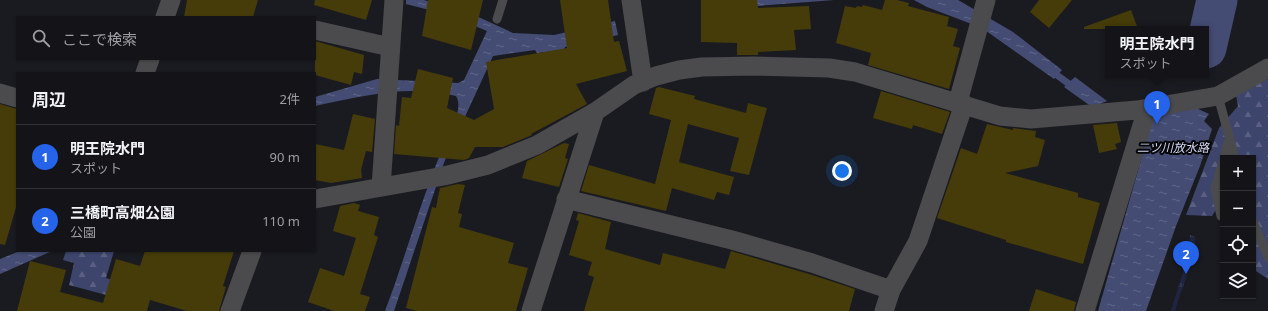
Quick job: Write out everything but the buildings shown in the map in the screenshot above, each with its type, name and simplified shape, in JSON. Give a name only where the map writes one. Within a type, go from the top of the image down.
[{"type":"street","points":[[165,16],[171,0]]},
{"type":"street","points":[[631,0],[643,82]]},
{"type":"street","points":[[381,187],[387,76],[394,2]]},
{"type":"street","points":[[884,311],[891,290],[918,241],[961,103],[984,5]]},
{"type":"street","points":[[316,30],[390,47]]},
{"type":"street","points":[[146,72],[150,60]]},
{"type":"street","points":[[316,199],[424,180],[488,166],[537,145],[595,112],[634,86],[679,70],[702,67],[796,66],[829,68],[854,72],[1000,116],[1031,119],[1147,109],[1218,96],[1268,68]]},
{"type":"street","points":[[0,93],[16,98]]},
{"type":"street","points":[[1085,311],[1147,109]]},
{"type":"street","points":[[531,311],[595,112]]},
{"type":"street","points":[[566,199],[732,240],[812,263],[891,290]]},
{"type":"street","points":[[230,311],[252,252]]},
{"type":"lane","points":[[497,19],[503,0]]},
{"type":"lane","points":[[1218,96],[1235,155]]},
{"type":"lane","points":[[1225,155],[1230,137]]},
{"type":"lane","points":[[1220,172],[1215,189],[1220,212]]},
{"type":"lane","points":[[1256,232],[1268,257]]},
{"type":"green space","points":[[1268,79],[1268,279],[1256,271],[1256,155],[1220,155],[1220,204],[1212,216],[1186,215],[1219,128],[1238,106],[1236,95]]},
{"type":"green space","points":[[1190,235],[1195,237],[1192,256],[1175,311],[1171,311],[1189,252]]},
{"type":"green space","points":[[66,252],[114,252],[106,278],[118,282],[114,297],[69,285],[74,263],[63,260]]},
{"type":"water","points":[[406,0],[424,0],[474,15],[513,33],[554,35],[615,21],[618,35],[565,47],[564,50],[537,53],[535,50],[493,56],[445,160],[394,311],[385,311],[439,157],[456,116],[458,110],[458,100],[456,96],[438,93],[403,91],[368,95],[316,106],[316,97],[377,79],[458,83],[464,80],[487,31],[449,15],[406,4]]},
{"type":"water","points":[[730,0],[834,0],[730,8]]},
{"type":"water","points":[[914,0],[958,0],[1013,32],[1062,70],[1054,79],[982,28],[927,7]]},
{"type":"water","points":[[1075,77],[1107,101],[1092,107],[1064,87]]},
{"type":"water","name":"二ツ川放水路","points":[[1196,108],[1209,114],[1204,121],[1212,129],[1200,166],[1176,226],[1146,311],[1098,311],[1153,118],[1161,112]]},
{"type":"water","points":[[18,252],[50,252],[0,274],[0,259]]},
{"type":"waterway","name":"二ツ川放水路","points":[[1209,35],[1217,0]]},
{"type":"waterway","points":[[1050,70],[1076,89]]},
{"type":"place","name":"明王院水門","points":[[1157,124]]},
{"type":"place","name":"三橋町高畑公園","points":[[1186,274]]}]
